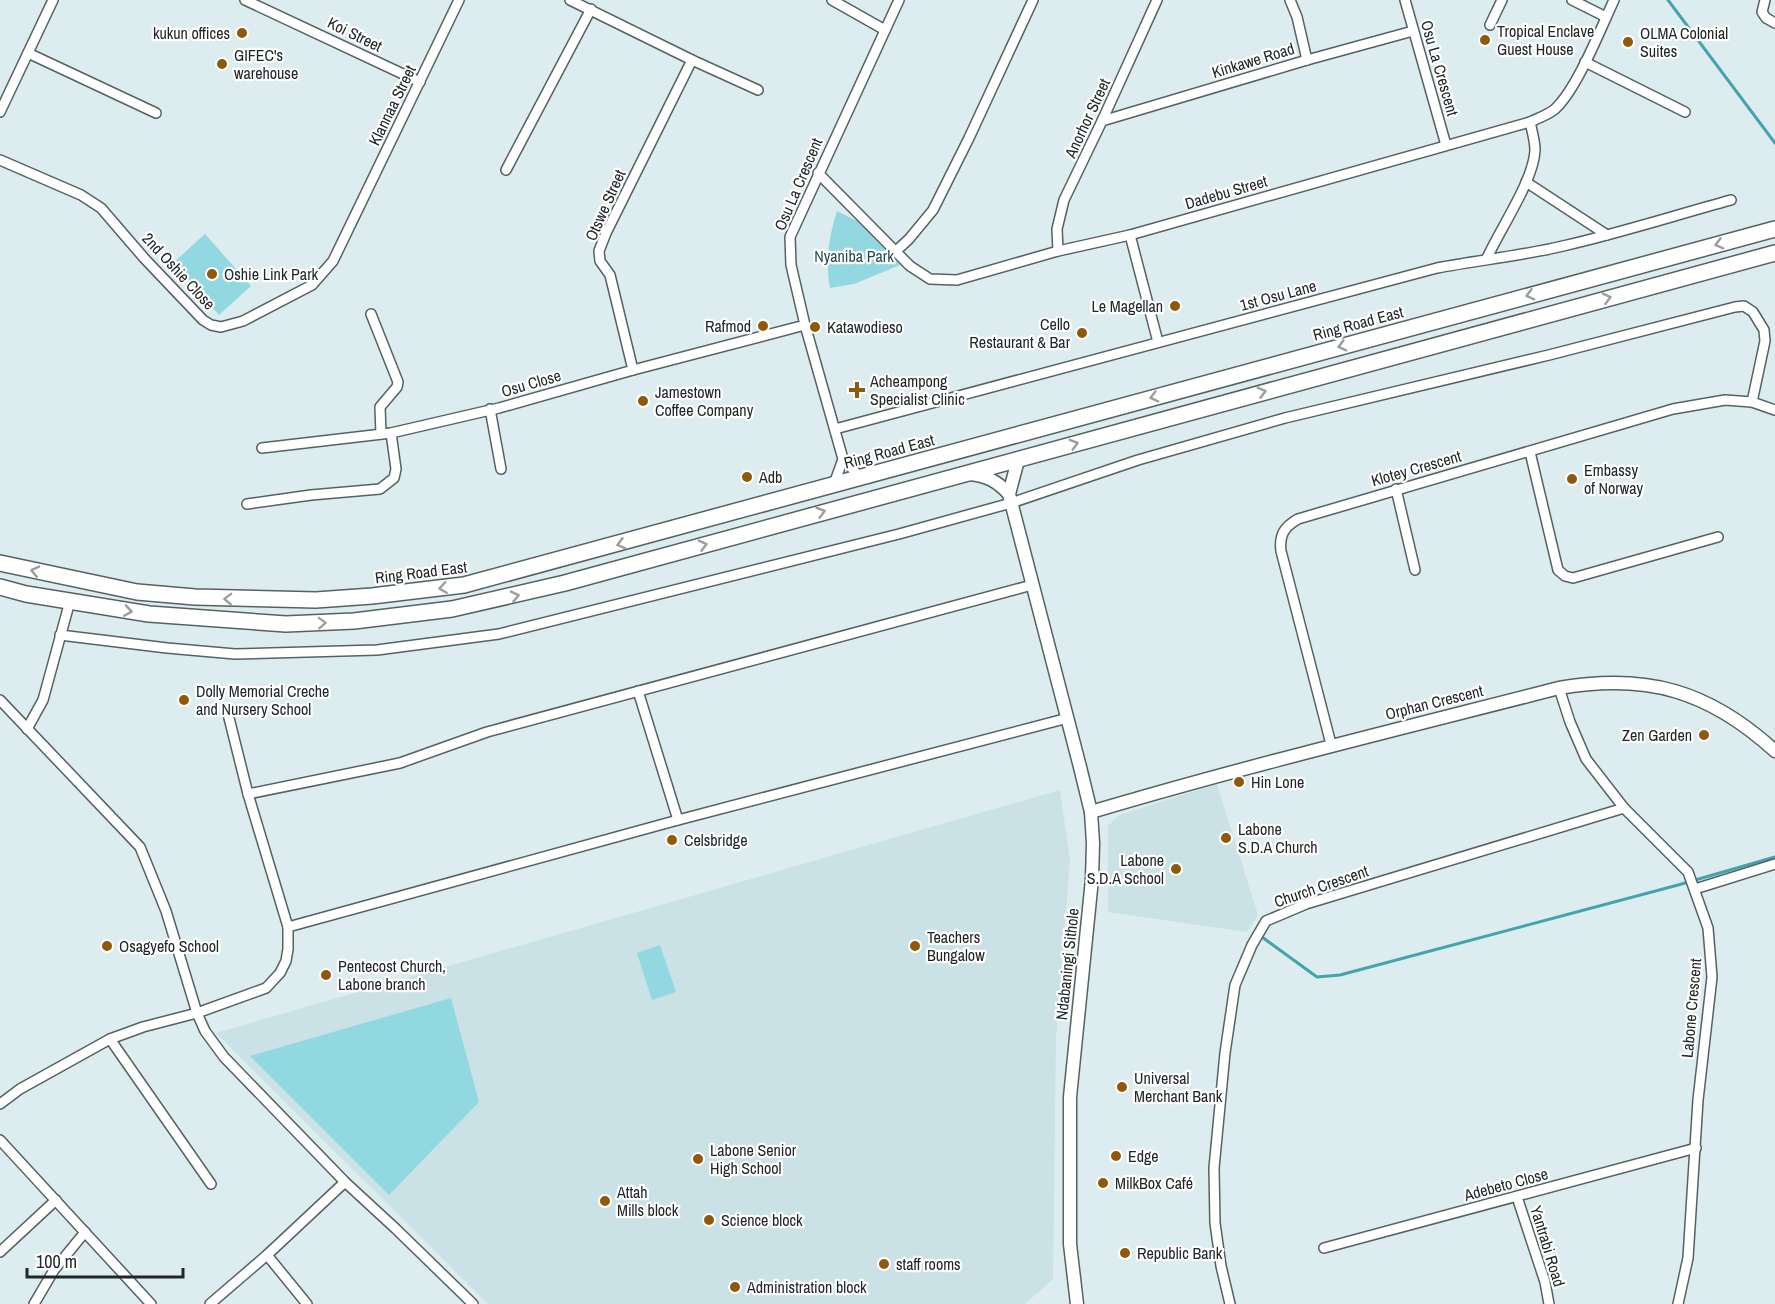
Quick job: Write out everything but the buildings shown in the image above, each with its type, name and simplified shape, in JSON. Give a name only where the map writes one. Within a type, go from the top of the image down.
[{"type":"main road","name":"Ring Road East","points":[[0,563],[164,596],[316,600],[464,585],[1775,229]]},
{"type":"main road","points":[[0,587],[26,594],[149,614],[285,624],[354,621],[463,607],[518,595],[967,474],[1775,253]]},
{"type":"main road","points":[[1646,264],[1652,285]]},
{"type":"main road","points":[[253,599],[256,610],[253,621]]},
{"type":"street","points":[[1,107],[54,0]]},
{"type":"street","name":"Koi Street","points":[[245,0],[420,82]]},
{"type":"street","name":"Klannaa Street","points":[[352,223],[459,0]]},
{"type":"street","points":[[570,0],[758,90]]},
{"type":"street","points":[[832,0],[885,30]]},
{"type":"street","name":"Osu La Crescent","points":[[860,477],[843,459],[805,326],[791,265],[790,237],[899,0]]},
{"type":"street","points":[[895,252],[933,210],[1033,0]]},
{"type":"street","name":"Anorhor Street","points":[[1058,251],[1057,229],[1064,200],[1156,0]]},
{"type":"street","points":[[1290,0],[1297,17],[1307,60]]},
{"type":"street","name":"Osu La Crescent","points":[[1405,0],[1446,145]]},
{"type":"street","points":[[1490,25],[1502,0]]},
{"type":"street","points":[[1572,0],[1606,17]]},
{"type":"street","name":"Dadebu Street","points":[[818,173],[910,267],[930,279],[957,280],[1058,251],[1130,235],[1530,122],[1556,108],[1570,89],[1614,0]]},
{"type":"street","points":[[1765,0],[1762,12],[1766,18],[1775,22]]},
{"type":"street","points":[[506,170],[591,9]]},
{"type":"street","name":"Kinkawe Road","points":[[1102,121],[1413,31]]},
{"type":"street","points":[[28,53],[156,113]]},
{"type":"street","name":"Otswe Street","points":[[633,370],[610,275],[600,261],[599,251],[692,60]]},
{"type":"street","points":[[1585,62],[1685,112]]},
{"type":"street","points":[[1487,258],[1534,162],[1535,147],[1530,122]]},
{"type":"street","name":"2nd Oshie Close","points":[[0,160],[81,195],[101,207],[144,258],[202,320],[220,327],[243,321],[312,285],[333,261],[352,223]]},
{"type":"street","points":[[1526,182],[1607,235]]},
{"type":"street","name":"1st Osu Lane","points":[[835,429],[1426,271],[1487,258],[1525,254],[1607,235],[1731,200]]},
{"type":"street","points":[[1130,235],[1158,342]]},
{"type":"street","points":[[60,635],[235,654],[377,650],[499,634],[899,534],[1010,498],[1285,418],[1549,355],[1735,307],[1744,306],[1753,312],[1764,330],[1765,341],[1752,402]]},
{"type":"street","points":[[247,504],[380,489],[394,478],[396,469],[379,414],[380,407],[397,387],[398,382],[371,314]]},
{"type":"street","name":"Osu Close","points":[[262,448],[386,434],[490,410],[633,370],[805,326]]},
{"type":"street","name":"Klotey Crescent","points":[[1331,744],[1293,601],[1280,540],[1287,525],[1298,519],[1396,489],[1673,409],[1725,400],[1752,402],[1775,410]]},
{"type":"street","points":[[490,410],[501,469]]},
{"type":"street","points":[[1530,452],[1558,570],[1565,576],[1573,578],[1718,537]]},
{"type":"street","points":[[834,484],[843,459]]},
{"type":"street","name":"Ndabaningi Sithole","points":[[1018,460],[1010,498],[1091,812],[1092,879],[1070,1097],[1069,1207],[1077,1304]]},
{"type":"street","points":[[967,474],[989,477],[999,483],[1010,498]]},
{"type":"street","points":[[1396,489],[1415,570]]},
{"type":"street","points":[[248,794],[400,763],[487,732],[1032,585]]},
{"type":"street","points":[[27,729],[43,700],[70,601]]},
{"type":"street","name":"Orphan Crescent","points":[[1091,812],[1331,744],[1560,688],[1594,682],[1658,687],[1692,696],[1727,713],[1775,751]]},
{"type":"street","name":"Labone Crescent","points":[[1560,688],[1569,722],[1586,759],[1624,808],[1688,872],[1708,928],[1712,977],[1698,1100],[1688,1258],[1678,1304]]},
{"type":"street","points":[[638,691],[678,820]]},
{"type":"street","points":[[0,700],[140,847],[166,911],[197,1013],[205,1031],[224,1057],[345,1182],[396,1228],[473,1304]]},
{"type":"street","points":[[0,1104],[20,1089],[110,1040],[143,1027],[197,1013],[266,988],[280,974],[286,961],[288,927],[248,794],[228,714]]},
{"type":"street","points":[[288,927],[678,820],[1068,718]]},
{"type":"street","name":"Church Crescent","points":[[1230,1304],[1221,1266],[1215,1223],[1214,1168],[1219,1106],[1235,985],[1255,939],[1266,921],[1306,904],[1624,808]]},
{"type":"street","points":[[1695,889],[1775,864]]},
{"type":"street","points":[[110,1040],[211,1184]]},
{"type":"street","points":[[0,1140],[151,1304]]},
{"type":"street","name":"Adebeto Close","points":[[1324,1248],[1695,1148]]},
{"type":"street","points":[[210,1304],[267,1255],[345,1182]]},
{"type":"street","name":"Yantrabi Road","points":[[1517,1197],[1545,1282],[1549,1304]]},
{"type":"street","points":[[0,1252],[56,1200]]},
{"type":"street","points":[[34,1304],[54,1270],[85,1232]]},
{"type":"street","points":[[267,1255],[307,1304]]},
{"type":"shaded area","name":"Labone S.D.A School","points":[[1217,784],[1258,915],[1247,932],[1108,912],[1108,826],[1119,815]]},
{"type":"shaded area","name":"Labone Senior High School","points":[[1060,790],[1070,860],[1056,1038],[1053,1279],[1025,1304],[488,1304],[216,1033]]},
{"type":"green space","name":"Nyaniba Park","points":[[837,211],[857,221],[900,265],[854,284],[830,288],[829,249]]},
{"type":"green space","name":"Oshie Link Park","points":[[205,234],[251,286],[219,315],[173,263]]},
{"type":"green space","points":[[660,945],[676,992],[652,1000],[637,953]]},
{"type":"green space","points":[[451,998],[479,1102],[389,1195],[250,1056]]},
{"type":"waterway","points":[[1668,0],[1775,143]]},
{"type":"waterway","points":[[1262,937],[1317,977],[1340,975],[1775,857]]},
{"type":"place","name":"kukun offices","points":[[242,33]]},
{"type":"place","name":"Tropical Enclave Guest House","points":[[1485,40]]},
{"type":"place","name":"OLMA Colonial Suites","points":[[1628,42]]},
{"type":"place","name":"GIFEC's warehouse","points":[[222,64]]},
{"type":"place","name":"Oshie Link Park","points":[[212,274]]},
{"type":"place","name":"Le Magellan","points":[[1175,306]]},
{"type":"place","name":"Rafmod","points":[[763,326]]},
{"type":"place","name":"Katawodieso","points":[[815,327]]},
{"type":"place","name":"Cello Restaurant & Bar","points":[[1082,333]]},
{"type":"place","name":"Acheampong Specialist Clinic","points":[[857,390]]},
{"type":"place","name":"Jamestown Coffee Company","points":[[643,401]]},
{"type":"place","name":"Adb","points":[[747,477]]},
{"type":"place","name":"Embassy of Norway","points":[[1572,479]]},
{"type":"place","name":"Dolly Memorial Creche and Nursery School","points":[[184,700]]},
{"type":"place","name":"Zen Garden","points":[[1704,735]]},
{"type":"place","name":"Hin Lone","points":[[1239,782]]},
{"type":"place","name":"Labone S.D.A Church","points":[[1226,838]]},
{"type":"place","name":"Celsbridge","points":[[672,840]]},
{"type":"place","name":"Labone S.D.A School","points":[[1176,869]]},
{"type":"place","name":"Osagyefo School","points":[[107,946]]},
{"type":"place","name":"Teachers Bungalow","points":[[915,946]]},
{"type":"place","name":"Pentecost Church, Labone branch","points":[[326,975]]},
{"type":"place","name":"Universal Merchant Bank","points":[[1122,1087]]},
{"type":"place","name":"Edge","points":[[1116,1156]]},
{"type":"place","name":"Labone Senior High School","points":[[698,1159]]},
{"type":"place","name":"MilkBox Café","points":[[1103,1183]]},
{"type":"place","name":"Attah Mills block","points":[[605,1201]]},
{"type":"place","name":"Science block","points":[[709,1220]]},
{"type":"place","name":"Republic Bank","points":[[1125,1253]]},
{"type":"place","name":"staff rooms","points":[[884,1264]]},
{"type":"place","name":"Administration block","points":[[735,1287]]}]
